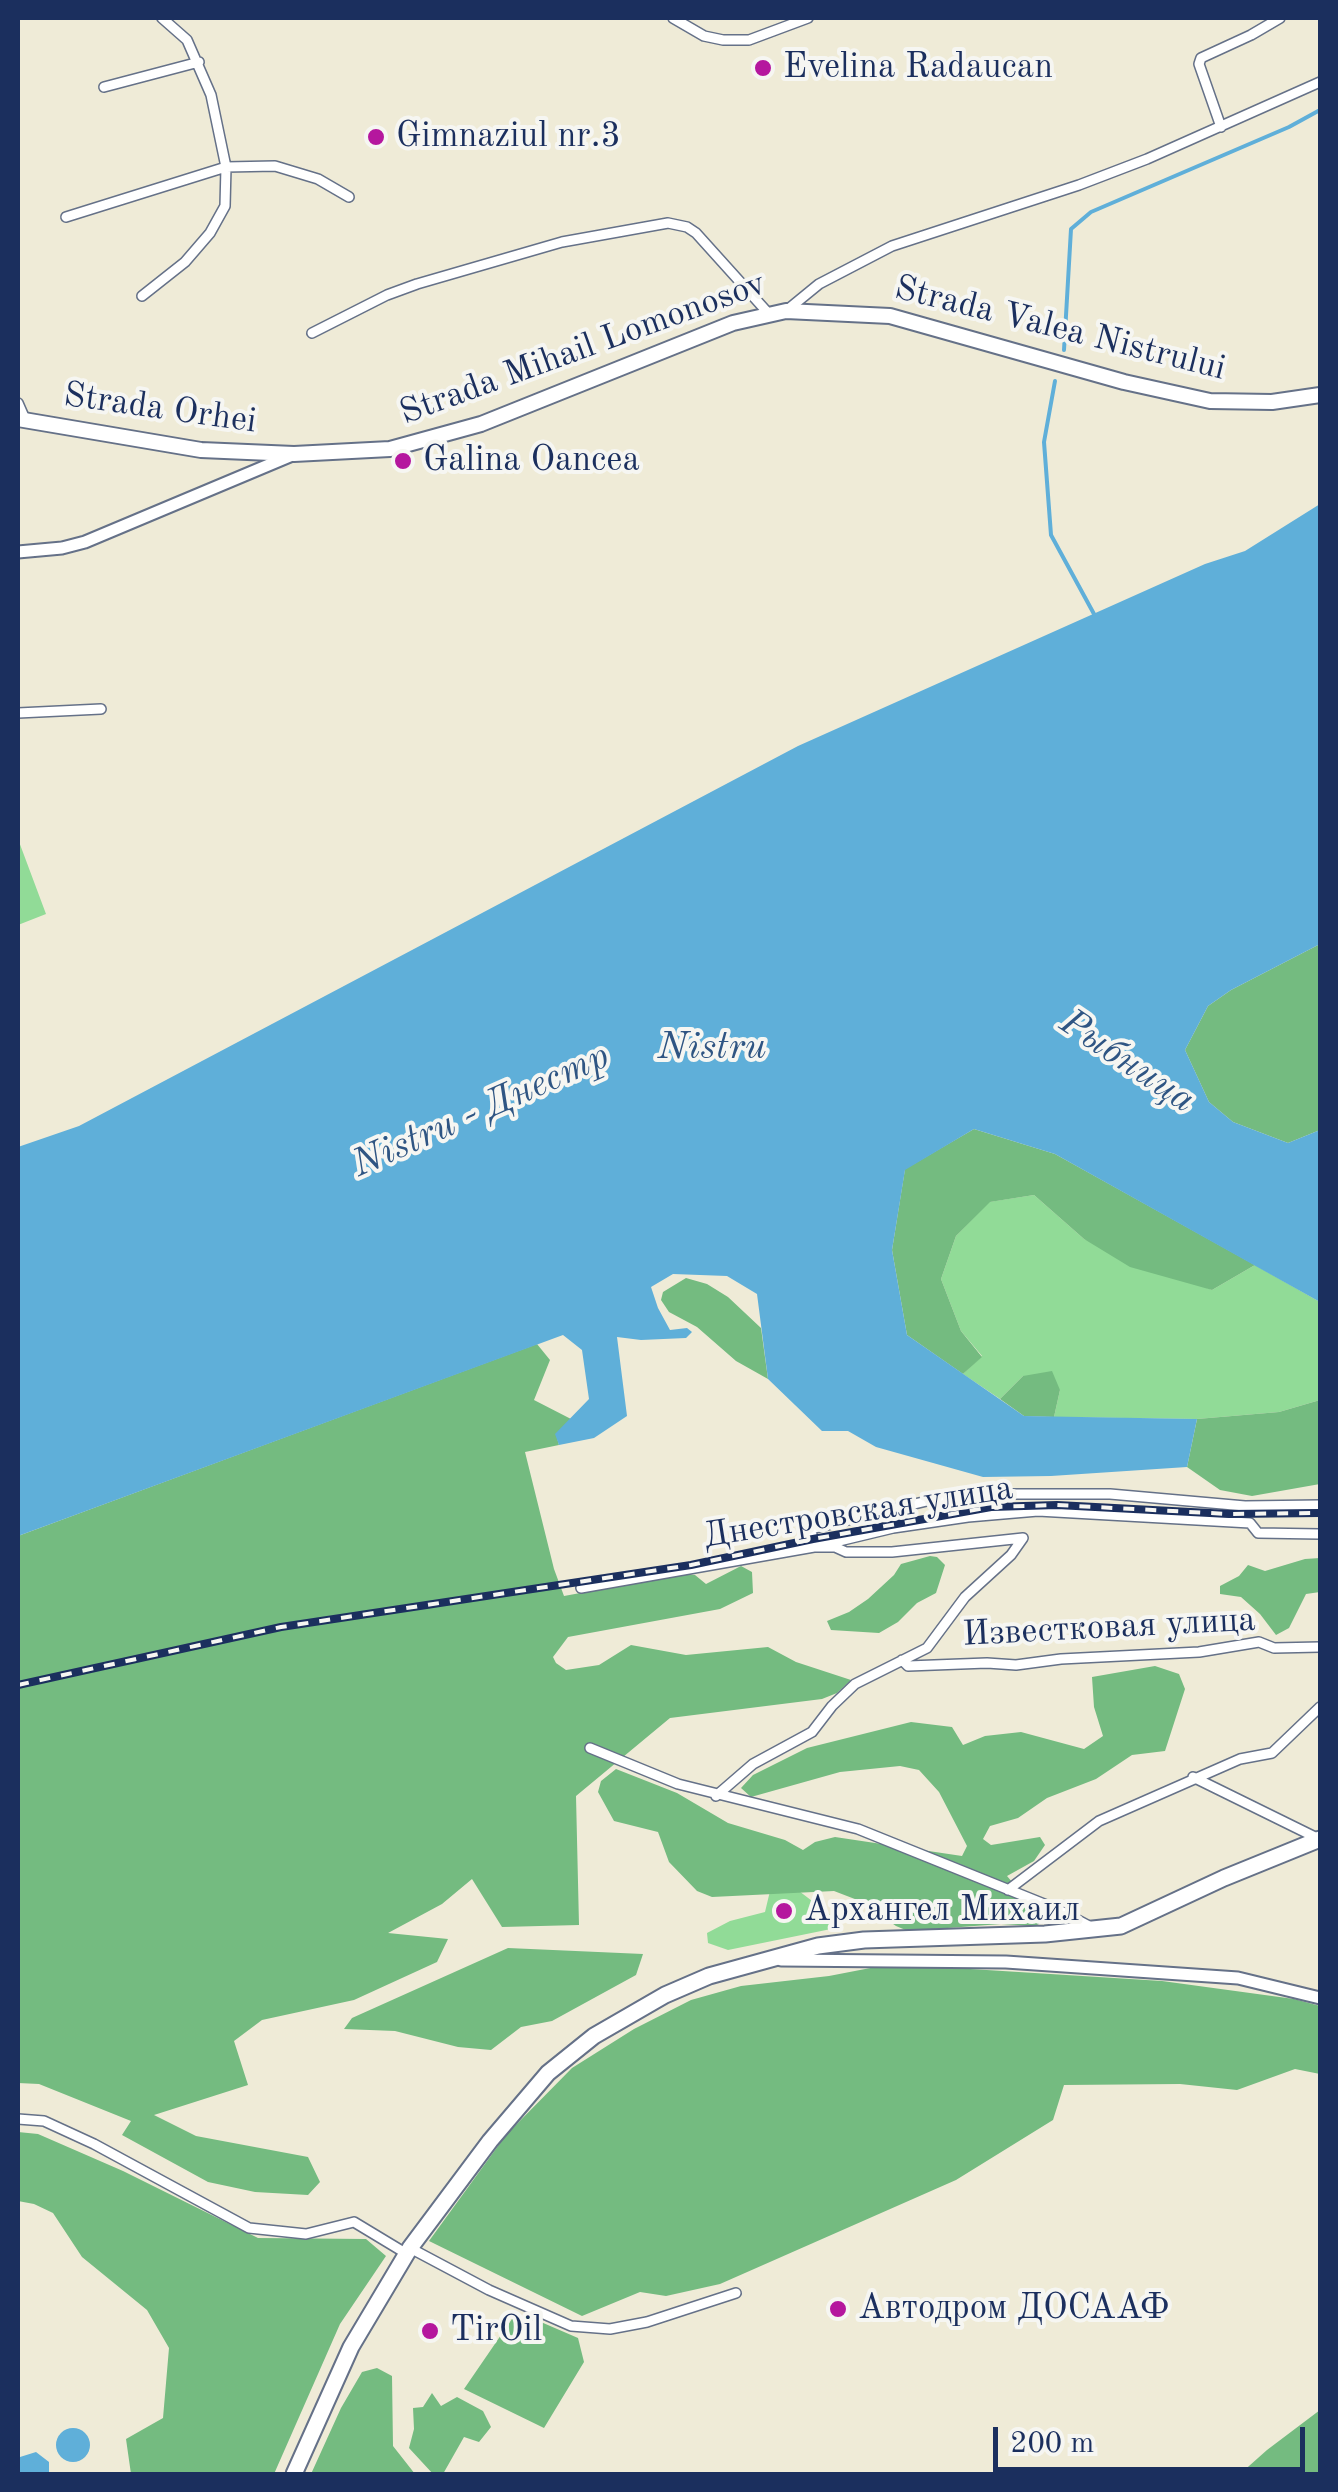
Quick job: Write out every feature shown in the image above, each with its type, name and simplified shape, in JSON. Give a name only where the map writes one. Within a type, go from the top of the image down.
[{"type":"highway","points":[[294,2474],[351,2346],[409,2251],[490,2141],[537,2087],[594,2036],[694,1982],[818,1946],[864,1940],[1096,1930],[1134,1922],[1224,1878],[1320,1839]]},
{"type":"main road","name":"Strada Mihail Lomonosov","points":[[294,454],[390,448],[444,436],[704,333],[786,311]]},
{"type":"main road","name":"Strada Valea Nistrului","points":[[786,311],[890,316],[1124,382],[1210,401],[1272,402],[1320,395]]},
{"type":"main road","name":"Strada Orhei","points":[[21,419],[174,447],[294,454]]},
{"type":"street","points":[[142,296],[185,262],[210,233],[225,206],[226,167],[211,95],[187,40],[162,18]]},
{"type":"street","points":[[674,18],[704,36],[749,40],[808,18]]},
{"type":"street","points":[[1221,127],[1200,58],[1252,36],[1280,18]]},
{"type":"street","points":[[104,87],[199,62]]},
{"type":"street","name":"Strada Mihail Lomonosov","points":[[786,311],[818,284],[892,246],[1079,185],[1320,82]]},
{"type":"street","points":[[66,217],[226,167],[276,166],[318,179],[349,197]]},
{"type":"street","points":[[312,332],[417,284],[562,242],[668,223],[696,233],[768,314]]},
{"type":"street","points":[[18,403],[21,419]]},
{"type":"street","name":"Strada Mihail Lomonosov","points":[[18,552],[85,542],[294,454]]},
{"type":"street","points":[[18,713],[101,709]]},
{"type":"street","points":[[814,1547],[811,1528],[932,1500],[1010,1494],[1110,1494],[1245,1506],[1320,1505]]},
{"type":"street","name":"Днестровская улица","points":[[581,1588],[912,1526],[1038,1511],[1250,1523],[1258,1533],[1320,1534]]},
{"type":"street","name":"Известковая улица","points":[[716,1796],[754,1764],[812,1732],[855,1684],[927,1648],[965,1597],[1012,1555],[1023,1538],[892,1552],[814,1547]]},
{"type":"street","name":"Известковая улица","points":[[902,1660],[908,1666],[988,1662],[1016,1665],[1198,1652],[1259,1642],[1274,1648],[1320,1647]]},
{"type":"street","points":[[1008,1890],[1098,1820],[1240,1758],[1272,1753],[1320,1708]]},
{"type":"street","points":[[590,1748],[716,1796],[858,1829],[1059,1910],[1096,1930]]},
{"type":"street","points":[[1193,1777],[1320,1839]]},
{"type":"street","points":[[767,1960],[1006,1962],[1238,1978],[1320,1998]]},
{"type":"street","points":[[18,2119],[44,2121],[94,2144],[249,2228],[306,2234],[354,2222],[571,2326],[610,2329],[647,2322],[736,2294]]},
{"type":"green space","points":[[18,839],[46,914],[18,925]]},
{"type":"green space","points":[[1320,944],[1320,1130],[1288,1143],[1233,1122],[1209,1102],[1185,1050],[1208,1006]]},
{"type":"green space","points":[[974,1129],[1055,1154],[1255,1265],[1212,1290],[1130,1267],[1084,1239],[1034,1195],[990,1202],[956,1236],[941,1279],[961,1331],[982,1357],[963,1374],[907,1335],[892,1250],[905,1169]]},
{"type":"green space","points":[[1034,1195],[1084,1239],[1212,1290],[1255,1265],[1320,1302],[1320,1400],[1279,1412],[1197,1419],[1054,1417],[1060,1390],[1023,1376],[1000,1399],[963,1374],[982,1356],[961,1331],[941,1279],[956,1236],[989,1202]]},
{"type":"green space","points":[[686,1278],[707,1284],[728,1297],[761,1328],[768,1379],[736,1361],[697,1327],[669,1312],[661,1300],[663,1292]]},
{"type":"green space","points":[[537,1344],[550,1360],[534,1400],[571,1419],[556,1434],[559,1445],[525,1452],[564,1596],[684,1574],[695,1575],[706,1584],[741,1566],[752,1572],[753,1593],[720,1609],[568,1637],[553,1657],[556,1663],[566,1670],[599,1665],[631,1645],[686,1655],[768,1647],[796,1662],[851,1680],[837,1693],[822,1699],[670,1718],[576,1796],[579,1925],[502,1927],[472,1879],[442,1904],[388,1933],[448,1939],[437,1962],[354,2000],[262,2020],[234,2041],[248,2085],[154,2115],[196,2136],[308,2157],[320,2182],[308,2195],[255,2192],[208,2182],[122,2135],[131,2121],[39,2084],[18,2083],[18,1536]]},
{"type":"green space","points":[[1052,1371],[1060,1390],[1054,1417],[1024,1416],[1000,1399],[1023,1376]]},
{"type":"green space","points":[[1320,1400],[1320,1484],[1252,1496],[1220,1490],[1187,1467],[1197,1419],[1279,1412]]},
{"type":"green space","points":[[930,1556],[945,1565],[936,1593],[917,1603],[898,1622],[879,1633],[831,1630],[827,1621],[868,1599],[901,1564]]},
{"type":"green space","points":[[1320,1558],[1320,1592],[1306,1594],[1289,1628],[1276,1635],[1241,1597],[1220,1594],[1220,1586],[1239,1576],[1248,1565],[1265,1571]]},
{"type":"green space","points":[[1155,1666],[1179,1674],[1185,1689],[1165,1751],[1132,1755],[1096,1779],[1047,1798],[1018,1818],[990,1826],[983,1839],[991,1845],[1040,1837],[1045,1845],[1034,1861],[1007,1876],[1045,1921],[1035,1926],[1001,1924],[908,1931],[860,1901],[834,1891],[712,1897],[697,1891],[669,1862],[658,1832],[614,1821],[598,1792],[601,1781],[616,1769],[677,1793],[728,1823],[785,1840],[803,1850],[835,1837],[962,1856],[967,1846],[939,1792],[919,1770],[900,1766],[840,1772],[751,1797],[741,1788],[753,1775],[807,1748],[911,1722],[952,1727],[963,1745],[985,1736],[1021,1732],[1084,1749],[1103,1736],[1094,1707],[1092,1677]]},
{"type":"green space","points":[[770,1891],[799,1891],[833,1917],[831,1929],[728,1950],[708,1943],[707,1933],[730,1921],[765,1912]]},
{"type":"green space","points":[[508,1948],[643,1954],[636,1975],[552,2021],[521,2027],[491,2050],[458,2047],[395,2031],[344,2029],[352,2018]]},
{"type":"green space","points":[[891,1964],[1162,1981],[1294,1999],[1320,2006],[1320,2074],[1295,2069],[1237,2090],[1180,2084],[1064,2085],[1053,2120],[956,2180],[720,2284],[666,2296],[640,2292],[582,2316],[429,2241],[506,2135],[572,2068],[634,2029],[691,2000],[741,1986]]},
{"type":"green space","points":[[18,2132],[38,2134],[123,2171],[258,2238],[366,2239],[386,2256],[340,2324],[274,2474],[131,2474],[126,2439],[163,2418],[169,2348],[147,2310],[82,2257],[53,2213],[18,2201]]},
{"type":"green space","points":[[527,2316],[578,2338],[584,2362],[544,2428],[464,2389],[512,2319]]},
{"type":"green space","points":[[377,2368],[392,2376],[393,2446],[415,2474],[311,2474],[362,2372]]},
{"type":"green space","points":[[432,2393],[441,2406],[457,2397],[483,2411],[491,2427],[479,2442],[464,2437],[443,2474],[433,2474],[409,2448],[414,2429],[413,2408],[423,2407]]},
{"type":"green space","points":[[1320,2410],[1320,2474],[1240,2474],[1267,2450]]},
{"type":"water","name":"Nistru","points":[[1320,504],[1320,944],[1208,1006],[1185,1050],[1209,1102],[1233,1122],[1288,1143],[1320,1130],[1320,1302],[1055,1154],[974,1129],[905,1170],[892,1250],[907,1335],[1024,1416],[1197,1419],[1187,1467],[983,1477],[876,1447],[848,1431],[822,1431],[768,1379],[757,1294],[727,1276],[673,1274],[651,1287],[670,1330],[687,1328],[692,1332],[686,1338],[617,1337],[627,1416],[594,1438],[559,1445],[555,1434],[589,1399],[582,1350],[563,1335],[18,1536],[18,1147],[79,1126],[798,746],[1205,564],[1245,551]]},
{"type":"water","points":[[73,2428],[85,2433],[90,2445],[85,2457],[73,2462],[61,2457],[56,2445],[61,2433]]},
{"type":"water","points":[[36,2452],[49,2462],[49,2474],[18,2474],[20,2457]]},
{"type":"waterway","points":[[1064,350],[1071,229],[1091,212],[1320,110]]},
{"type":"waterway","points":[[1055,381],[1044,442],[1051,535],[1094,614]]},
{"type":"railway","points":[[18,1685],[281,1627],[691,1565],[991,1507],[1057,1505],[1229,1514],[1320,1513]]},
{"type":"place","name":"Evelina Radaucan","points":[[763,68]]},
{"type":"place","name":"Gimnaziul nr.3","points":[[376,137]]},
{"type":"place","name":"Galina Oancea","points":[[403,461]]},
{"type":"place","name":"Архангел Михаил","points":[[784,1911]]},
{"type":"place","name":"Автодром ДОСААФ","points":[[838,2309]]},
{"type":"place","name":"TirOil","points":[[430,2331]]},
{"type":"water label","name":"Рыбница","points":[[1127,1062]]},
{"type":"water label","name":"Nistru - Днестр","points":[[481,1111]]}]
